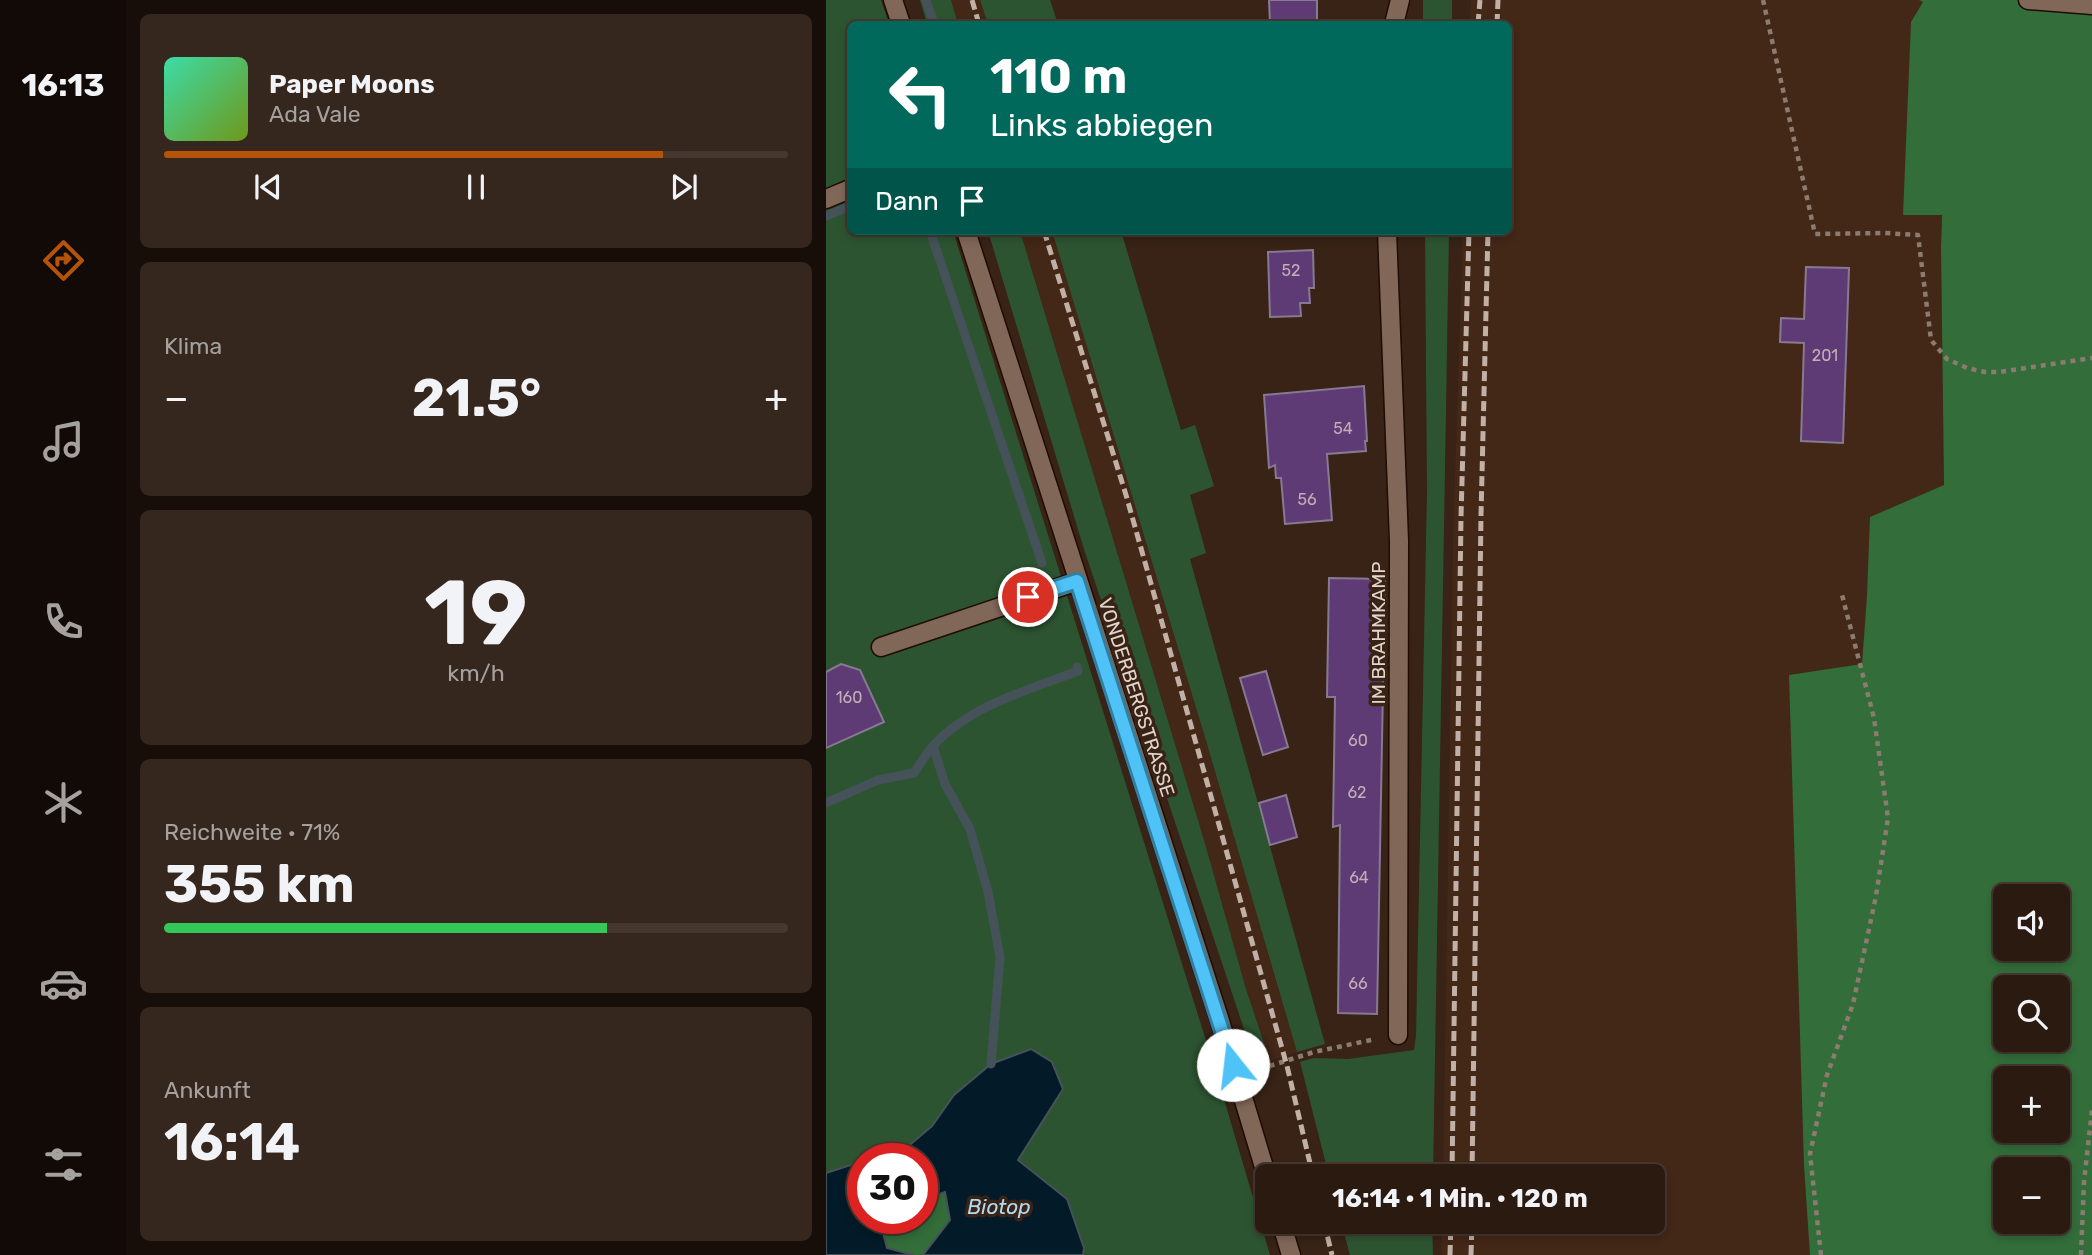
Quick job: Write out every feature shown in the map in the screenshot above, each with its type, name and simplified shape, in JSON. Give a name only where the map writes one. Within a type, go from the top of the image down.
[{"type":"street","points":[[893,0],[900,21]]},
{"type":"street","points":[[1395,21],[1400,0]]},
{"type":"street","points":[[2028,0],[2092,5]]},
{"type":"street","points":[[826,199],[847,190]]},
{"type":"street","name":"VONDERBERGSTRASSE","points":[[967,235],[1220,1021],[1263,1164]]},
{"type":"street","name":"IM BRAHMKAMP","points":[[1387,235],[1399,541],[1398,1035]]},
{"type":"street","points":[[881,647],[1077,581]]},
{"type":"street","points":[[1285,1234],[1291,1255]]},
{"type":"path","points":[[1763,0],[1815,234],[1917,235],[1931,340],[1947,359],[1967,368],[1999,372],[2092,358]]},
{"type":"path","points":[[1821,1255],[1810,1154],[1827,1075],[1853,1004],[1888,818],[1874,718],[1842,591]]},
{"type":"path","points":[[1236,1076],[1314,1052],[1398,1035]]},
{"type":"path","points":[[2081,1255],[2084,1182],[2092,1110]]},
{"type":"shaded area","points":[[951,0],[980,0],[987,21],[957,21]]},
{"type":"shaded area","points":[[1471,0],[2092,0],[1904,215],[1942,214],[1944,485],[1870,517],[1891,1255],[1441,1255],[1442,1234],[1665,1234],[1665,1164],[1443,1164],[1453,538],[1463,235],[1512,235],[1512,21],[1470,21]]},
{"type":"shaded area","points":[[1021,235],[1053,235],[1297,1052],[1270,1061],[1246,989],[1204,840]]},
{"type":"green space","points":[[826,0],[881,0],[888,21],[847,21],[847,235],[954,235],[1218,1079],[1255,1204],[1255,1234],[1264,1234],[1270,1255],[1083,1255],[1084,1248],[1067,1199],[1017,1160],[1037,1129],[954,1095],[932,1126],[912,1143],[847,1143],[847,1166],[826,1173]]},
{"type":"green space","points":[[920,0],[951,0],[957,21],[926,21]]},
{"type":"green space","points":[[980,0],[1050,0],[1057,21],[987,21]]},
{"type":"green space","points":[[1423,0],[1452,0],[1452,21],[1423,21]]},
{"type":"green space","points":[[1919,0],[2092,0],[2092,1255],[1810,1255],[1804,1166],[1789,675],[1862,664],[1870,517],[1944,485],[1942,215],[1903,215],[1911,22],[1923,2]]},
{"type":"green space","points":[[989,235],[1021,235],[1204,840],[1246,989],[1270,1061],[1256,1065],[1083,546]]},
{"type":"green space","points":[[1053,235],[1122,235],[1181,430],[1195,425],[1214,486],[1190,495],[1206,553],[1190,559],[1325,1044],[1297,1052]]},
{"type":"green space","points":[[1425,235],[1449,235],[1433,1164],[1326,1164],[1300,1062],[1314,1058],[1348,1059],[1414,1050],[1427,493]]},
{"type":"green space","points":[[945,1191],[950,1220],[923,1255],[887,1249],[883,1234],[938,1234],[938,1194]]},
{"type":"green space","points":[[1344,1234],[1432,1234],[1433,1255],[1350,1255]]},
{"type":"water","name":"Biotop","points":[[1031,1049],[1052,1062],[1063,1089],[1018,1160],[1067,1199],[1084,1248],[1083,1255],[923,1255],[950,1220],[945,1192],[938,1195],[938,1143],[912,1143],[932,1126],[954,1095],[991,1064]]},
{"type":"water","points":[[847,1166],[847,1234],[883,1234],[887,1248],[913,1255],[826,1255],[826,1173]]},
{"type":"building","points":[[1269,0],[1317,0],[1317,21],[1270,21]]},
{"type":"building","points":[[1313,250],[1314,288],[1309,288],[1310,303],[1300,303],[1301,316],[1270,317],[1268,252]]},
{"type":"building","points":[[1806,267],[1849,268],[1843,443],[1801,441],[1804,343],[1780,342],[1781,318],[1804,319]]},
{"type":"building","points":[[1364,386],[1366,451],[1327,454],[1332,520],[1285,524],[1281,478],[1276,478],[1275,465],[1269,468],[1264,395]]},
{"type":"building","points":[[1329,578],[1385,579],[1377,1014],[1338,1013],[1340,825],[1333,827],[1335,697],[1327,697]]},
{"type":"building","points":[[841,664],[860,670],[884,722],[826,748],[826,672]]},
{"type":"building","points":[[1266,671],[1288,747],[1263,755],[1240,678]]},
{"type":"building","points":[[1286,795],[1297,837],[1270,845],[1259,803]]},
{"type":"waterway","points":[[926,0],[933,21]]},
{"type":"waterway","points":[[826,216],[847,207]]},
{"type":"waterway","points":[[931,235],[1042,563]]},
{"type":"waterway","points":[[826,803],[878,780],[914,773],[933,746],[964,720],[1001,700],[1078,671],[1077,667]]},
{"type":"waterway","points":[[933,746],[945,784],[970,829],[988,892],[1000,957],[991,1064]]},
{"type":"railway","points":[[972,0],[978,21]]},
{"type":"railway","points":[[1478,21],[1480,0]]},
{"type":"railway","points":[[1497,21],[1498,0]]},
{"type":"railway","points":[[1045,235],[1126,495],[1287,1066],[1310,1164]]},
{"type":"railway","points":[[1452,1164],[1461,517],[1469,235]]},
{"type":"railway","points":[[1472,1164],[1481,515],[1488,235]]},
{"type":"railway","points":[[1327,1234],[1332,1255]]},
{"type":"railway","points":[[1450,1255],[1451,1234]]},
{"type":"railway","points":[[1471,1255],[1472,1234]]},
{"type":"route","points":[[1028,597],[1077,581],[1233,1065]]}]
